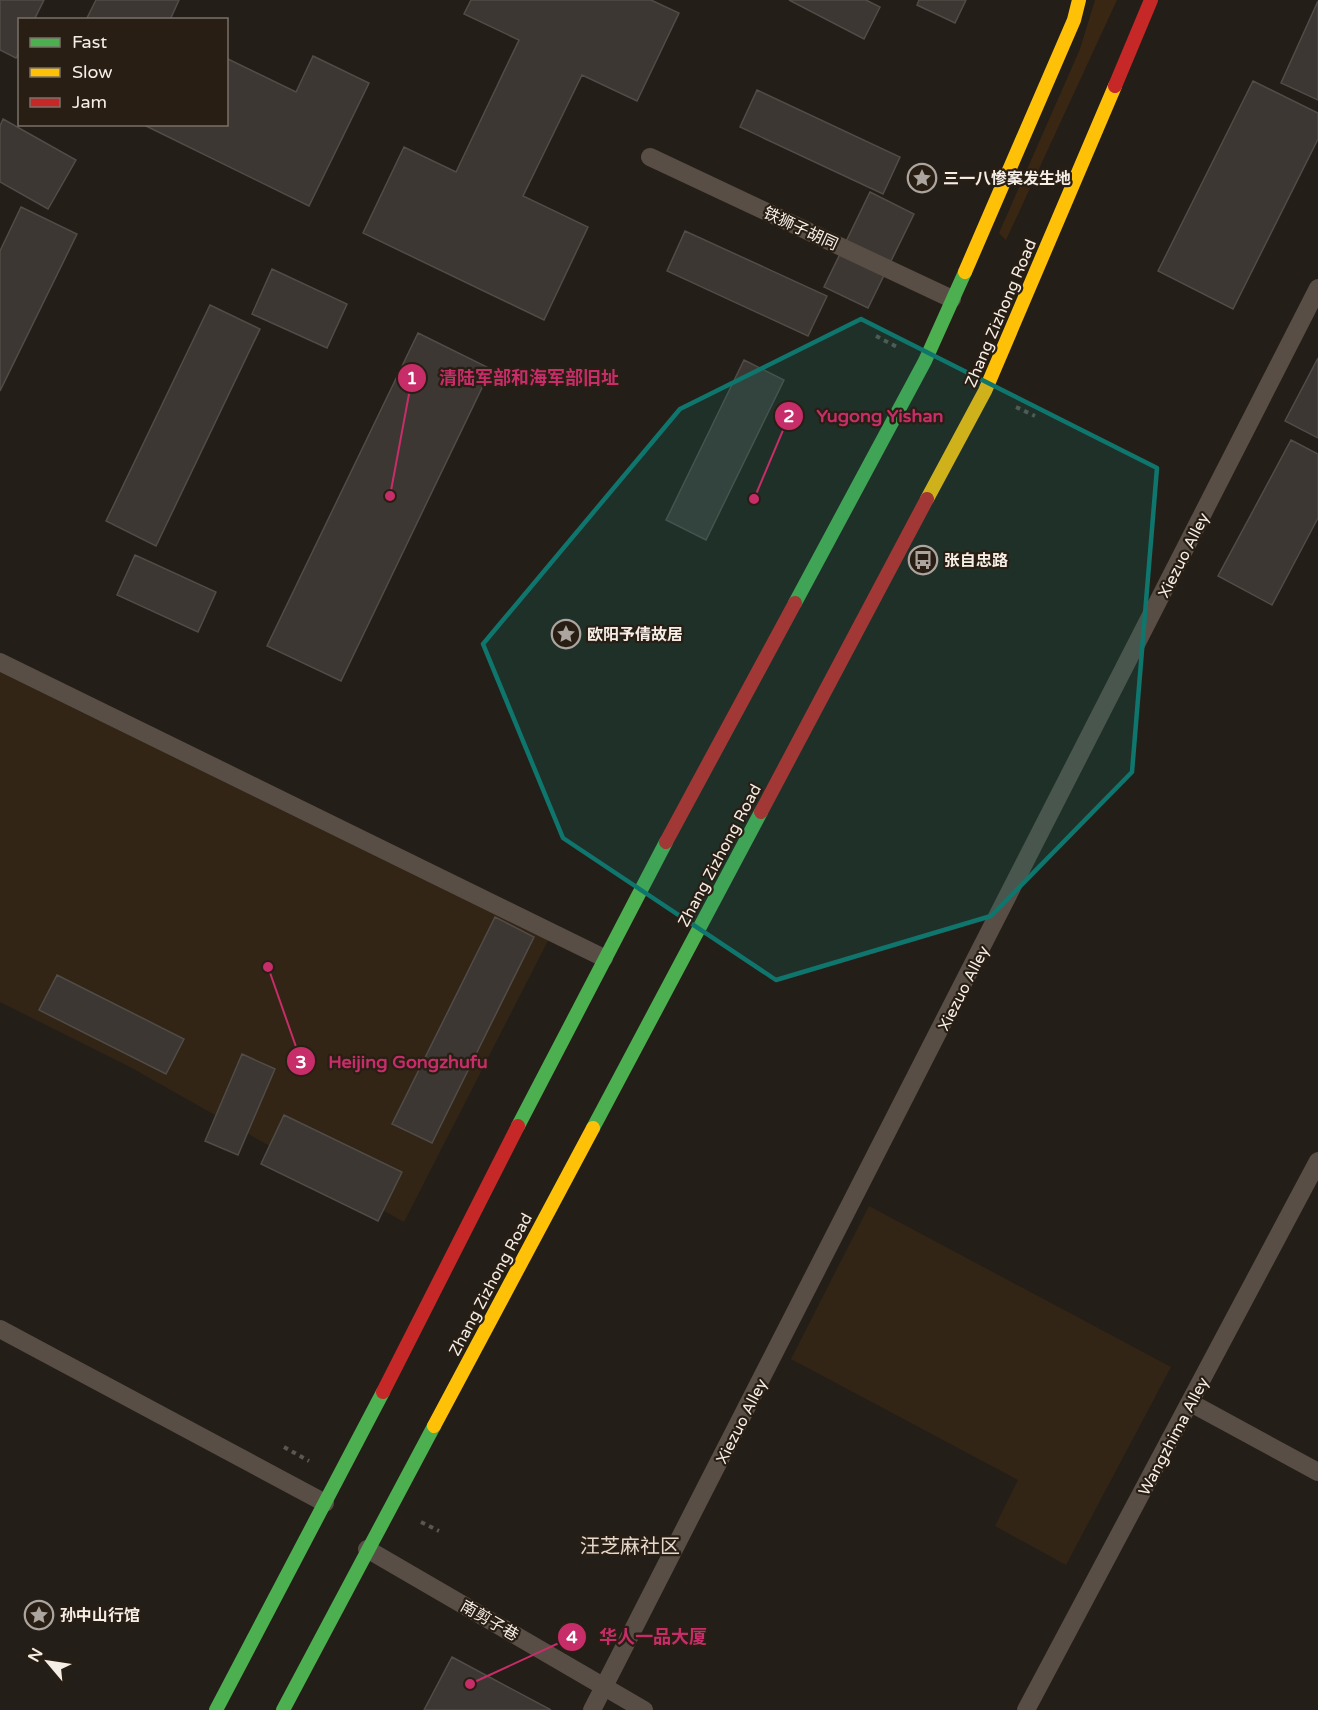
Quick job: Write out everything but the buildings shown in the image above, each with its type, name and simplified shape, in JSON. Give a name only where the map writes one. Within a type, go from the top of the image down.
[{"type":"main road","points":[[216,1710],[326,1503],[604,958],[919,372],[1074,20],[1079,0]]},
{"type":"main road","name":"Zhang Zizhong Road","points":[[283,1710],[985,391],[1151,0]]},
{"type":"lane","name":"铁狮子胡同","points":[[650,157],[952,299]]},
{"type":"lane","name":"Xiezuo Alley","points":[[592,1710],[1318,288]]},
{"type":"lane","points":[[0,662],[604,958]]},
{"type":"lane","name":"Wangzhima Alley","points":[[1026,1710],[1318,1161]]},
{"type":"lane","points":[[0,1329],[326,1503]]},
{"type":"lane","points":[[1191,1402],[1318,1472]]},
{"type":"lane","name":"南剪子巷","points":[[368,1549],[644,1710]]},
{"type":"highlighted area","points":[[861,319],[1157,468],[1132,772],[991,916],[776,980],[563,838],[483,644],[680,409]]},
{"type":"shaded area","points":[[1095,0],[1117,0],[1006,240],[999,233],[1080,49]]},
{"type":"shaded area","points":[[0,658],[553,931],[404,1222],[130,1067],[0,1002]]},
{"type":"shaded area","points":[[869,1206],[1171,1367],[1066,1565],[995,1526],[1018,1480],[791,1359]]},
{"type":"traffic: fast","points":[[795,603],[925,361],[965,272]]},
{"type":"traffic: fast","points":[[593,1128],[761,812]]},
{"type":"traffic: fast","points":[[518,1126],[666,842]]},
{"type":"traffic: fast","points":[[216,1710],[383,1392]]},
{"type":"traffic: fast","points":[[283,1710],[434,1426]]},
{"type":"traffic: slow","points":[[965,272],[1074,20],[1079,0]]},
{"type":"traffic: slow","points":[[927,499],[985,391],[1115,86]]},
{"type":"traffic: slow","points":[[434,1426],[593,1128]]},
{"type":"traffic: jam","points":[[1115,86],[1151,0]]},
{"type":"traffic: jam","points":[[761,812],[927,499]]},
{"type":"traffic: jam","points":[[666,842],[795,603]]},
{"type":"traffic: jam","points":[[383,1392],[518,1126]]},
{"type":"place","name":"三一八惨案发生地","points":[[922,178]]},
{"type":"place","name":"清陆军部和海军部旧址","points":[[390,496]]},
{"type":"place","name":"Yugong Yishan","points":[[754,499]]},
{"type":"place","name":"张自忠路","points":[[923,560]]},
{"type":"place","name":"欧阳予倩故居","points":[[566,634]]},
{"type":"place","name":"Heijing Gongzhufu","points":[[268,967]]},
{"type":"place","name":"孙中山行馆","points":[[39,1615]]},
{"type":"place","name":"华人一品大厦","points":[[470,1684]]},
{"type":"district","name":"汪芝麻社区","points":[[630,1546]]}]
